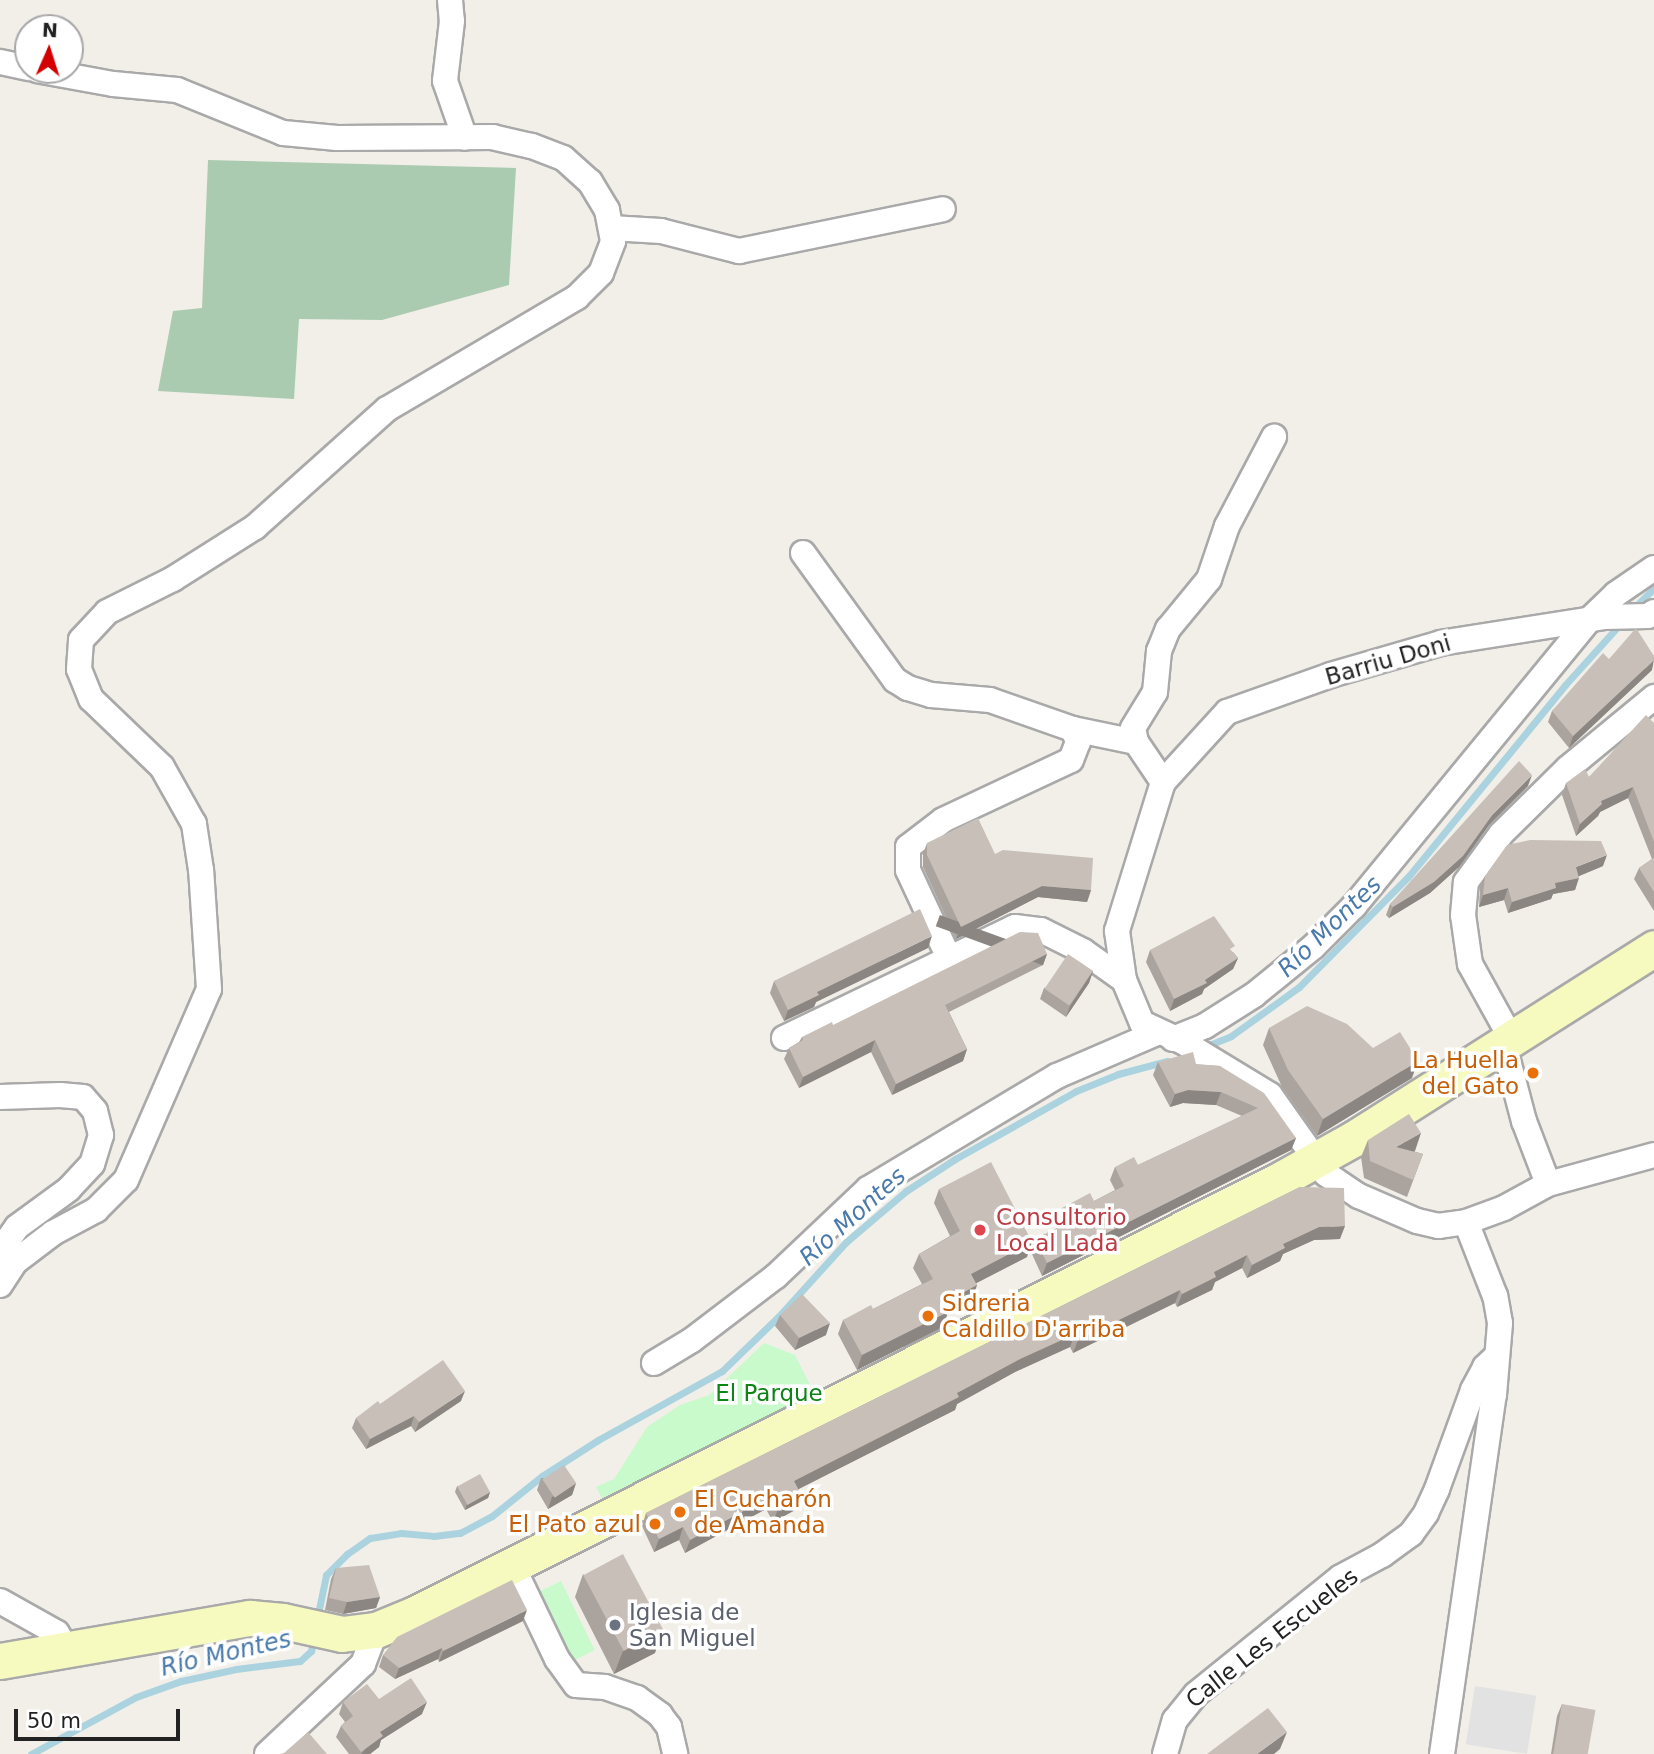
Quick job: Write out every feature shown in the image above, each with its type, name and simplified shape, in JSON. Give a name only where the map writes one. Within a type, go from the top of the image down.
[{"type":"street","points":[[450,0],[452,21],[445,81],[465,138]]},
{"type":"street","points":[[0,1285],[15,1262],[53,1233],[96,1210],[126,1180],[209,989],[202,883],[194,824],[162,767],[91,699],[79,669],[81,640],[107,612],[173,579],[255,527],[387,409],[577,297],[601,273],[613,241],[607,211],[590,182],[562,158],[493,137],[337,138],[283,133],[177,90],[84,79]]},
{"type":"street","points":[[611,228],[661,231],[739,251],[943,209]]},
{"type":"street","points":[[1163,782],[1136,742],[1133,728],[1155,692],[1159,651],[1168,629],[1209,579],[1227,526],[1274,437]]},
{"type":"street","points":[[803,553],[895,680],[931,695],[990,700],[1073,729],[1136,742]]},
{"type":"street","points":[[654,1363],[692,1340],[776,1276],[868,1189],[1057,1076],[1205,1026],[1254,995],[1314,946],[1354,906],[1616,594],[1654,568]]},
{"type":"street","name":"Barriu Doni","points":[[1651,614],[1597,618],[1441,643],[1331,675],[1227,712],[1163,782],[1116,932],[1124,980],[1142,1023],[1270,1095],[1326,1174],[1359,1196],[1416,1221],[1438,1226],[1466,1222],[1504,1208],[1548,1184],[1654,1155]]},
{"type":"street","points":[[1548,1184],[1524,1121],[1508,1043],[1470,964],[1463,915],[1466,882],[1502,834],[1568,768],[1654,698]]},
{"type":"street","points":[[949,958],[908,870],[908,847],[943,820],[1071,760],[1078,741],[1073,729]]},
{"type":"street","points":[[784,1038],[1015,927],[1041,930],[1083,951],[1124,980]]},
{"type":"street","points":[[0,1661],[250,1618],[284,1621],[342,1634],[376,1630],[952,1346],[1316,1159],[1508,1043],[1654,948]]},
{"type":"street","points":[[0,1097],[83,1097],[95,1111],[101,1135],[92,1164],[69,1189],[17,1227],[0,1251]]},
{"type":"street","points":[[1442,1754],[1500,1323],[1495,1296],[1466,1222]]},
{"type":"street","name":"Calle Les Escueles","points":[[1165,1754],[1175,1720],[1196,1694],[1340,1577],[1382,1555],[1411,1534],[1426,1513],[1437,1489],[1473,1390],[1485,1367],[1497,1356]]},
{"type":"street","points":[[512,1565],[557,1660],[576,1685],[605,1687],[637,1698],[660,1715],[669,1727],[675,1754]]},
{"type":"street","points":[[0,1601],[57,1633],[67,1648]]},
{"type":"street","points":[[267,1754],[363,1664],[376,1630]]},
{"type":"green space","points":[[208,160],[516,168],[509,285],[382,320],[299,319],[294,399],[158,391],[173,311],[202,308]]},
{"type":"green space","name":"El Parque","points":[[764,1343],[795,1355],[823,1411],[611,1516],[596,1487],[614,1479],[647,1427],[680,1405],[709,1395]]},
{"type":"green space","points":[[561,1581],[595,1650],[567,1664],[533,1595]]},
{"type":"shaded area","points":[[1475,1686],[1536,1696],[1527,1754],[1466,1744]]},
{"type":"building","points":[[1636,628],[1654,660],[1573,736],[1552,711],[1603,653],[1609,659]]},
{"type":"building","points":[[1646,715],[1654,723],[1654,842],[1633,787],[1601,801],[1602,804],[1580,824],[1566,783],[1585,769],[1589,777]]},
{"type":"building","points":[[1519,761],[1532,775],[1493,814],[1463,856],[1434,882],[1393,907],[1390,904]]},
{"type":"building","points":[[978,818],[995,854],[1003,850],[1093,858],[1091,890],[1042,886],[961,927],[927,855],[927,843]]},
{"type":"building","points":[[1530,840],[1601,841],[1607,855],[1576,867],[1579,878],[1555,883],[1556,888],[1512,902],[1508,888],[1483,895],[1485,876],[1507,845]]},
{"type":"building","points":[[1654,858],[1654,892],[1639,868]]},
{"type":"building","points":[[920,909],[932,936],[817,992],[819,995],[788,1010],[774,981]]},
{"type":"building","points":[[1214,916],[1235,946],[1230,949],[1238,958],[1205,980],[1207,983],[1174,999],[1150,950]]},
{"type":"building","points":[[1020,932],[1038,933],[1047,954],[945,1005],[967,1049],[896,1084],[875,1040],[803,1077],[789,1048],[803,1040],[802,1037],[832,1022],[833,1025]]},
{"type":"building","points":[[1068,954],[1093,971],[1069,1006],[1045,989]]},
{"type":"building","points":[[1307,1006],[1347,1024],[1373,1048],[1400,1032],[1418,1061],[1323,1119],[1288,1070],[1269,1028]]},
{"type":"building","points":[[1193,1052],[1196,1064],[1220,1066],[1264,1093],[1296,1138],[1047,1263],[1035,1239],[1070,1222],[1062,1208],[1090,1193],[1094,1201],[1124,1186],[1115,1167],[1134,1157],[1138,1165],[1258,1108],[1221,1092],[1188,1090],[1175,1094],[1158,1062]]},
{"type":"building","points":[[1409,1114],[1421,1133],[1396,1147],[1423,1154],[1413,1180],[1370,1161],[1368,1140]]},
{"type":"building","points":[[991,1162],[1032,1242],[971,1274],[977,1285],[944,1303],[948,1312],[862,1355],[843,1320],[871,1305],[873,1309],[933,1279],[919,1254],[960,1231],[939,1189]]},
{"type":"building","points":[[1300,1187],[1344,1188],[1345,1226],[1319,1227],[1283,1244],[1285,1248],[1252,1265],[1247,1255],[1214,1272],[1216,1277],[1182,1294],[1180,1290],[1078,1340],[1075,1334],[1020,1359],[957,1393],[959,1397],[794,1481],[802,1496],[778,1509],[771,1496],[690,1540],[683,1527],[659,1539],[646,1513]]},
{"type":"building","points":[[802,1294],[830,1323],[799,1338],[780,1315]]},
{"type":"building","points":[[443,1360],[465,1391],[419,1422],[414,1416],[370,1439],[356,1418]]},
{"type":"building","points":[[564,1465],[576,1483],[555,1498],[542,1480]]},
{"type":"building","points":[[480,1474],[490,1492],[467,1505],[457,1487]]},
{"type":"building","points":[[623,1554],[663,1630],[624,1651],[583,1575]]},
{"type":"building","points":[[369,1565],[380,1597],[347,1602],[329,1598],[336,1568]]},
{"type":"building","points":[[512,1580],[527,1610],[443,1651],[442,1648],[399,1668],[383,1655],[397,1637]]},
{"type":"building","points":[[411,1678],[427,1702],[380,1732],[383,1736],[361,1752],[341,1726],[353,1716],[343,1702],[367,1684],[379,1699]]},
{"type":"building","points":[[1562,1704],[1595,1710],[1588,1754],[1553,1754]]},
{"type":"building","points":[[1268,1708],[1287,1732],[1257,1754],[1207,1754]]},
{"type":"building","points":[[308,1732],[327,1754],[280,1754],[284,1753]]},
{"type":"waterway","name":"Río Montes","points":[[1632,610],[1654,588]]},
{"type":"waterway","name":"Río Montes","points":[[1204,1047],[1231,1036],[1299,987],[1408,877],[1565,685],[1622,622]]},
{"type":"waterway","name":"Río Montes","points":[[317,1619],[326,1575],[347,1554],[370,1538],[401,1533],[434,1536],[460,1533],[492,1516],[542,1476],[598,1440],[722,1371],[778,1317],[846,1242],[906,1191],[955,1159],[1076,1091],[1118,1074],[1167,1061]]},
{"type":"waterway","name":"Río Montes","points":[[31,1754],[136,1697],[181,1681],[236,1669],[300,1661],[311,1651],[314,1637]]},
{"type":"place","name":"La Huella del Gato","points":[[1533,1073]]},
{"type":"place","name":"Consultorio Local Lada","points":[[980,1230]]},
{"type":"place","name":"Sidreria Caldillo D'arriba","points":[[928,1316]]},
{"type":"place","name":"El Cucharón de Amanda","points":[[680,1512]]},
{"type":"place","name":"El Pato azul","points":[[655,1524]]},
{"type":"place","name":"Iglesia de San Miguel","points":[[615,1625]]}]
